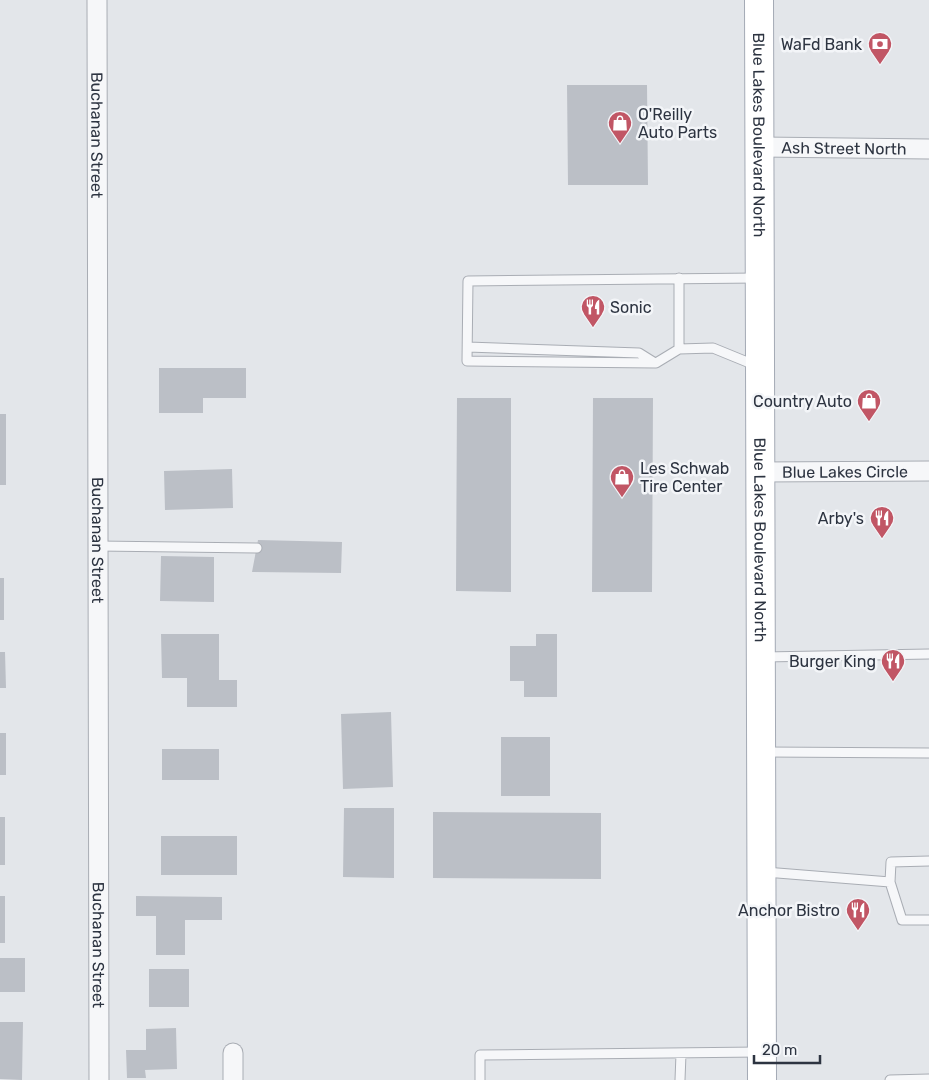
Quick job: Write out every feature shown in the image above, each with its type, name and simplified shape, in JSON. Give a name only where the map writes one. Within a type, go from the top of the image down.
[{"type":"main road","name":"Blue Lakes Boulevard North","points":[[759,0],[762,1080]]},
{"type":"street","name":"Buchanan Street","points":[[97,0],[100,1080]]},
{"type":"street","name":"Ash Street North","points":[[760,147],[929,149]]},
{"type":"street","name":"Blue Lakes Circle","points":[[761,472],[929,471]]},
{"type":"street","points":[[233,1053],[233,1080]]},
{"type":"lane","points":[[679,278],[679,349]]},
{"type":"lane","points":[[760,278],[468,281],[467,361],[656,363],[679,349],[713,348],[760,367]]},
{"type":"lane","points":[[468,347],[639,353],[656,363]]},
{"type":"lane","points":[[98,546],[257,548]]},
{"type":"lane","points":[[760,657],[929,654]]},
{"type":"lane","points":[[762,752],[929,753]]},
{"type":"lane","points":[[929,861],[891,862],[890,882],[902,920],[929,920]]},
{"type":"lane","points":[[762,872],[890,882]]},
{"type":"lane","points":[[480,1080],[480,1055],[762,1052]]},
{"type":"lane","points":[[680,1080],[681,1054]]},
{"type":"lane","points":[[890,1080],[929,1079]]},
{"type":"building","points":[[567,85],[647,85],[648,185],[568,185]]},
{"type":"building","points":[[159,368],[246,368],[246,398],[203,398],[203,413],[159,413]]},
{"type":"building","points":[[457,398],[511,398],[511,592],[456,591]]},
{"type":"building","points":[[593,398],[653,398],[652,592],[592,592]]},
{"type":"building","points":[[0,414],[6,414],[6,485],[0,485]]},
{"type":"building","points":[[232,469],[233,508],[165,510],[164,471]]},
{"type":"building","points":[[258,540],[342,542],[341,573],[252,572]]},
{"type":"building","points":[[161,556],[214,557],[214,602],[160,601]]},
{"type":"building","points":[[0,578],[4,578],[4,620],[0,620]]},
{"type":"building","points":[[161,634],[219,634],[219,680],[237,680],[237,707],[187,707],[187,678],[162,678]]},
{"type":"building","points":[[536,634],[557,634],[557,697],[524,697],[524,681],[510,681],[510,646],[536,646]]},
{"type":"building","points":[[0,652],[5,652],[6,688],[0,688]]},
{"type":"building","points":[[391,712],[393,787],[343,789],[341,714]]},
{"type":"building","points":[[0,733],[6,733],[6,775],[0,775]]},
{"type":"building","points":[[501,737],[550,737],[550,796],[501,796]]},
{"type":"building","points":[[162,749],[219,749],[219,780],[162,780]]},
{"type":"building","points":[[344,808],[394,808],[394,878],[343,877]]},
{"type":"building","points":[[433,812],[601,813],[601,879],[433,878]]},
{"type":"building","points":[[0,817],[5,817],[5,865],[0,865]]},
{"type":"building","points":[[161,836],[237,836],[237,875],[161,875]]},
{"type":"building","points":[[0,896],[5,896],[5,943],[0,943]]},
{"type":"building","points":[[136,896],[222,897],[222,920],[185,920],[185,955],[156,955],[156,916],[136,916]]},
{"type":"building","points":[[0,958],[25,958],[25,992],[0,992]]},
{"type":"building","points":[[149,969],[189,969],[189,1007],[149,1007]]},
{"type":"building","points":[[0,1022],[23,1022],[22,1080],[0,1079]]},
{"type":"building","points":[[176,1028],[177,1069],[145,1070],[146,1078],[127,1078],[126,1050],[146,1050],[146,1029]]},
{"type":"place","name":"WaFd Bank","points":[[880,65]]},
{"type":"place","name":"O'Reilly Auto Parts","points":[[620,144]]},
{"type":"place","name":"Sonic","points":[[593,328]]},
{"type":"place","name":"Country Auto","points":[[869,422]]},
{"type":"place","name":"Les Schwab Tire Center","points":[[622,498]]},
{"type":"place","name":"Arby's","points":[[882,539]]},
{"type":"place","name":"Burger King","points":[[893,682]]},
{"type":"place","name":"Anchor Bistro","points":[[858,931]]}]
